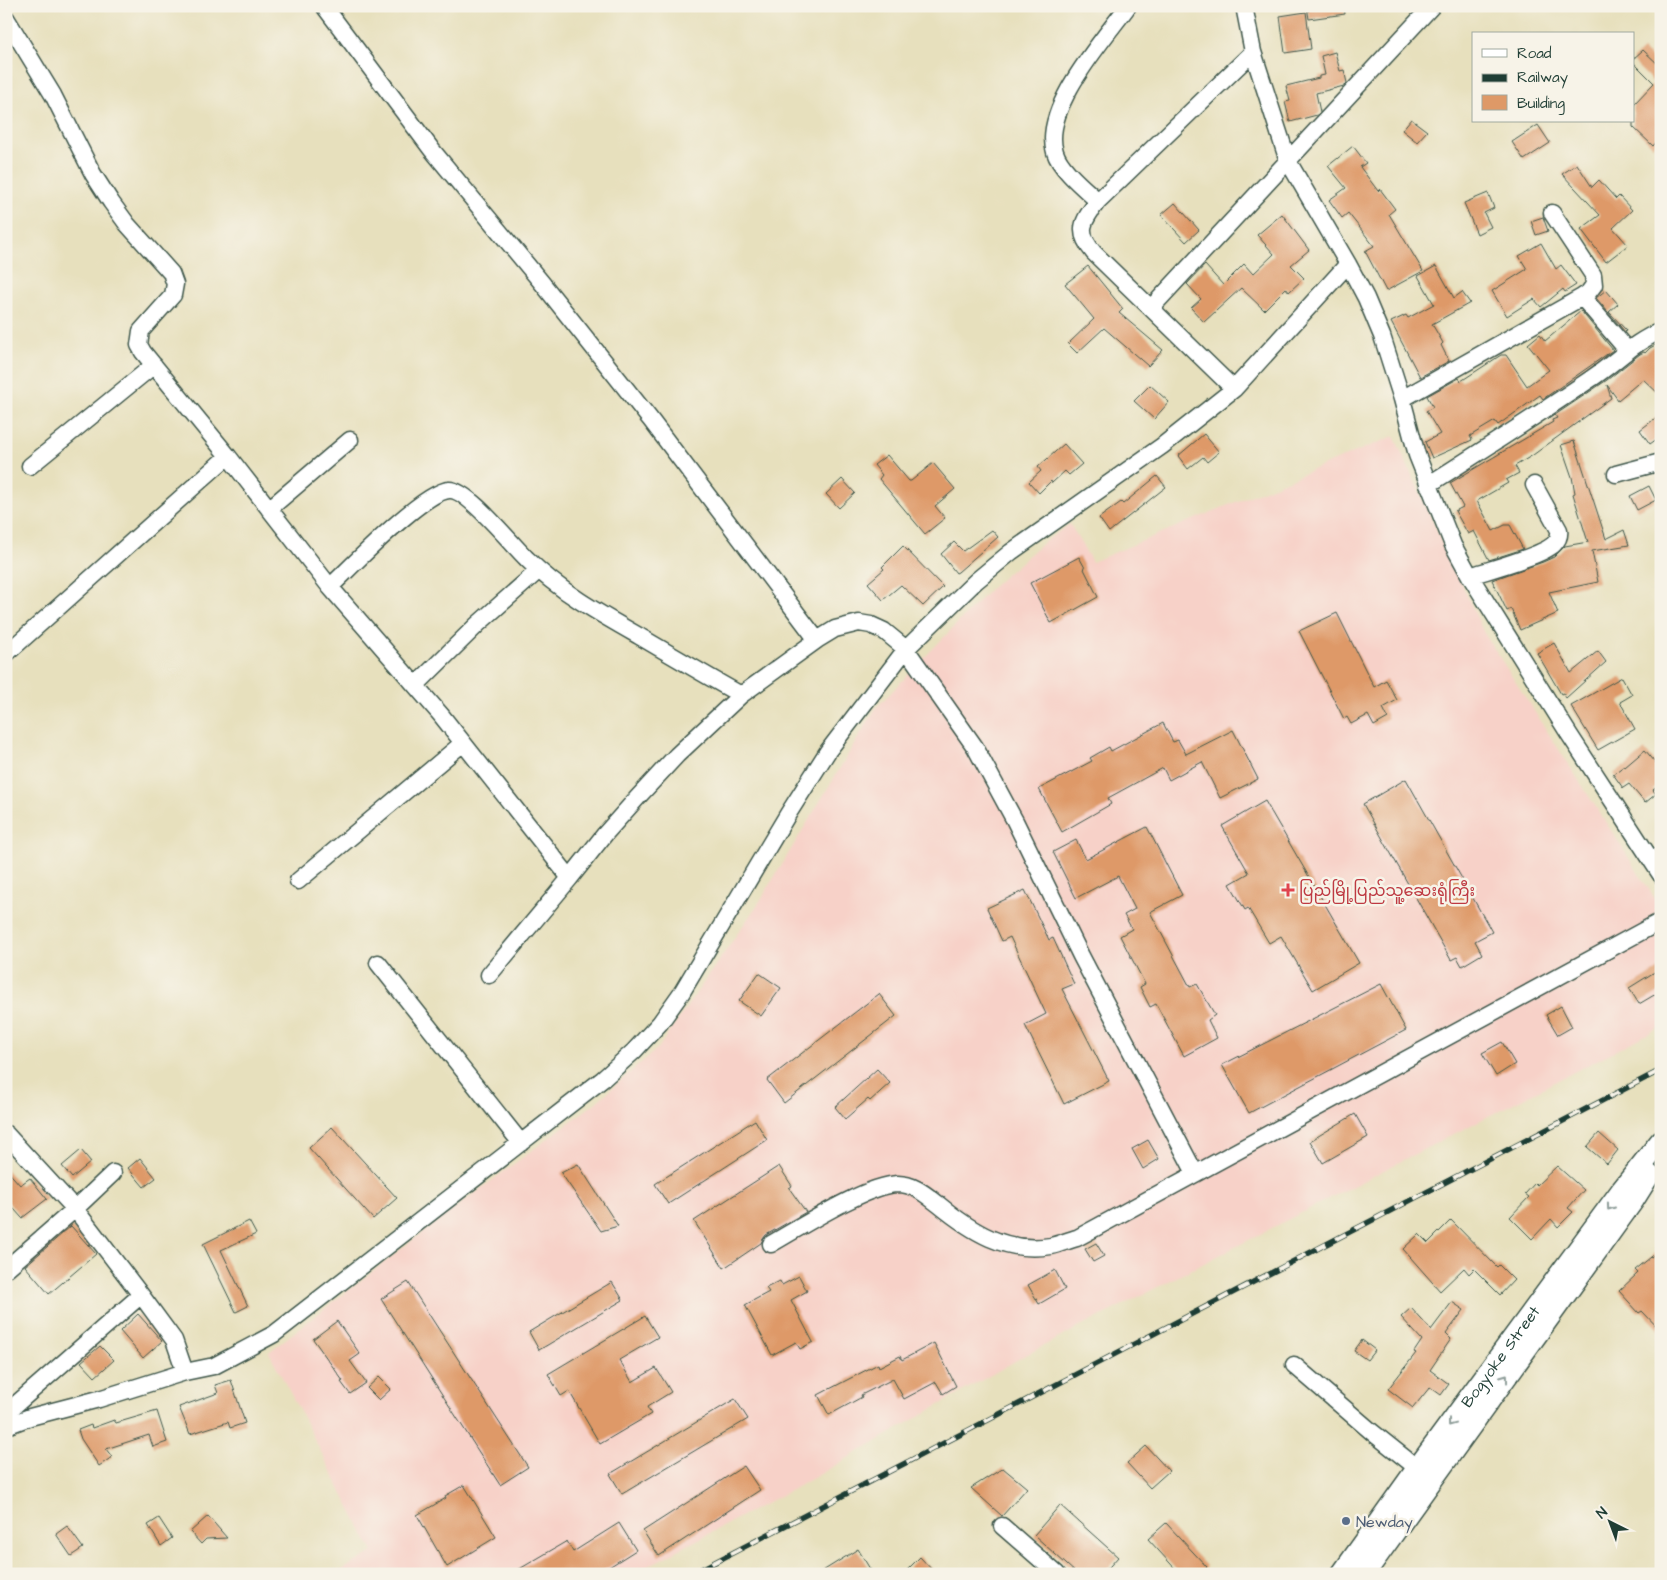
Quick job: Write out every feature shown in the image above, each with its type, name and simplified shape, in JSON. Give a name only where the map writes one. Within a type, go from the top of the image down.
[{"type":"main road","name":"Bogyoke Street","points":[[1342,1574],[1424,1474],[1483,1395],[1552,1299],[1622,1190],[1661,1141]]},
{"type":"main road","name":"Bogyoke Street","points":[[1552,1299],[1634,1199],[1661,1155]]},
{"type":"main road","name":"Bogyoke Street","points":[[1364,1574],[1424,1474]]},
{"type":"street","points":[[324,6],[432,150],[548,290],[650,419],[817,640]]},
{"type":"street","points":[[1098,201],[1058,159],[1054,145],[1055,129],[1062,100],[1075,78],[1128,6]]},
{"type":"street","points":[[1244,6],[1253,52],[1288,160],[1366,298],[1382,336],[1428,485],[1453,545],[1470,576],[1661,875]]},
{"type":"street","points":[[1151,308],[1432,6]]},
{"type":"street","points":[[6,18],[52,95],[106,195],[127,224],[165,266],[174,279],[172,296],[144,326],[139,335],[139,345],[330,587],[442,715],[570,878]]},
{"type":"street","points":[[1234,389],[1086,243],[1083,232],[1087,216],[1098,201],[1253,52]]},
{"type":"street","points":[[1402,399],[1588,293],[1594,284],[1594,276],[1552,213]]},
{"type":"street","points":[[6,1426],[30,1417],[99,1399],[185,1372],[214,1366],[274,1334],[603,1079],[634,1051],[660,1023],[682,992],[788,814],[828,751],[906,649],[976,581],[1011,552],[1162,446],[1234,389],[1348,264]]},
{"type":"street","points":[[1582,297],[1628,351]]},
{"type":"street","points":[[1428,485],[1497,442],[1594,377],[1646,338],[1661,331]]},
{"type":"street","points":[[30,466],[154,365]]},
{"type":"street","points":[[269,509],[350,440]]},
{"type":"street","points":[[6,654],[228,456]]},
{"type":"street","points":[[1616,474],[1661,462]]},
{"type":"street","points":[[1470,576],[1550,548],[1557,541],[1560,534],[1559,530],[1534,485]]},
{"type":"street","points":[[330,587],[414,510],[441,491],[451,489],[458,491],[472,501],[538,571],[568,593],[607,618],[741,695]]},
{"type":"street","points":[[416,686],[478,624],[538,571]]},
{"type":"street","points":[[488,975],[605,834],[677,754],[741,695],[835,629],[859,623],[871,625],[884,631],[906,649],[975,747],[1016,821],[1081,956],[1195,1173]]},
{"type":"street","points":[[298,881],[463,743]]},
{"type":"street","points":[[771,1244],[845,1203],[875,1189],[899,1184],[910,1185],[968,1228],[994,1241],[1018,1247],[1051,1246],[1077,1238],[1661,921]]},
{"type":"street","points":[[378,963],[521,1143]]},
{"type":"street","points":[[6,1134],[75,1210],[141,1294],[174,1340],[185,1372]]},
{"type":"street","points":[[6,1269],[75,1210],[113,1173]]},
{"type":"street","points":[[6,1413],[141,1294]]},
{"type":"street","points":[[1294,1365],[1424,1474]]},
{"type":"street","points":[[1002,1526],[1057,1574]]},
{"type":"shaded area","points":[[1394,436],[1484,633],[1661,908],[1661,1027],[1022,1357],[810,1480],[633,1574],[335,1574],[373,1552],[269,1352],[419,1235],[594,1104],[659,1047],[760,901],[876,708],[993,586],[1044,542],[1070,524],[1092,562]]},
{"type":"building","points":[[1307,6],[1344,6],[1345,14],[1309,19]]},
{"type":"building","points":[[1306,12],[1311,49],[1285,53],[1280,16]]},
{"type":"building","points":[[1643,50],[1661,67],[1661,137],[1653,146],[1633,127],[1634,104],[1654,83],[1634,63],[1634,58]]},
{"type":"building","points":[[1335,52],[1340,71],[1344,70],[1347,83],[1344,86],[1316,93],[1320,112],[1317,115],[1290,122],[1285,102],[1290,101],[1286,86],[1325,75],[1321,56]]},
{"type":"building","points":[[1411,119],[1427,131],[1417,142],[1402,130]]},
{"type":"building","points":[[1538,125],[1550,143],[1524,160],[1512,142]]},
{"type":"building","points":[[1353,146],[1366,163],[1360,167],[1378,191],[1380,189],[1395,209],[1389,214],[1423,271],[1386,291],[1365,251],[1374,246],[1348,213],[1342,218],[1329,200],[1346,188],[1328,166]]},
{"type":"building","points":[[1577,164],[1592,187],[1599,180],[1616,199],[1619,196],[1632,210],[1613,228],[1628,245],[1606,262],[1581,229],[1600,215],[1562,174]]},
{"type":"building","points":[[1488,193],[1494,208],[1484,213],[1491,227],[1477,234],[1464,203]]},
{"type":"building","points":[[1175,203],[1199,230],[1186,242],[1161,215]]},
{"type":"building","points":[[1282,214],[1309,250],[1291,265],[1304,278],[1289,292],[1286,288],[1264,310],[1241,288],[1204,322],[1191,308],[1201,299],[1187,284],[1205,265],[1223,285],[1244,264],[1253,274],[1274,254],[1257,235]]},
{"type":"building","points":[[1543,217],[1548,231],[1536,235],[1531,221]]},
{"type":"building","points":[[1541,243],[1556,269],[1561,265],[1576,285],[1565,292],[1563,289],[1541,307],[1534,299],[1507,316],[1492,291],[1527,269],[1519,256]]},
{"type":"building","points":[[1088,266],[1123,309],[1119,313],[1163,350],[1148,366],[1104,328],[1077,353],[1068,344],[1094,319],[1065,284]]},
{"type":"building","points":[[1436,266],[1454,298],[1462,292],[1470,303],[1432,324],[1443,343],[1441,345],[1449,361],[1420,377],[1391,322],[1406,315],[1408,318],[1434,304],[1418,276]]},
{"type":"building","points":[[1606,290],[1618,304],[1609,312],[1626,330],[1625,332],[1596,298]]},
{"type":"building","points":[[1581,311],[1613,350],[1543,399],[1540,395],[1498,425],[1495,421],[1470,436],[1472,440],[1432,458],[1425,442],[1440,434],[1426,411],[1433,407],[1427,396],[1459,378],[1461,381],[1501,355],[1506,355],[1527,386],[1549,370],[1528,344],[1540,334],[1545,341]]},
{"type":"building","points":[[1661,342],[1661,396],[1643,379],[1618,400],[1607,385],[1611,398],[1515,466],[1519,473],[1506,480],[1508,483],[1477,501],[1493,531],[1505,525],[1510,525],[1523,549],[1489,560],[1474,531],[1468,534],[1455,511],[1463,507],[1450,483],[1553,422],[1552,420],[1557,418],[1555,415],[1607,380],[1640,354],[1645,353]]},
{"type":"building","points":[[1150,385],[1169,402],[1154,419],[1134,401]]},
{"type":"building","points":[[1661,414],[1661,436],[1650,444],[1640,430]]},
{"type":"building","points":[[1204,434],[1219,452],[1207,462],[1203,457],[1188,469],[1178,456]]},
{"type":"building","points":[[1574,441],[1606,539],[1624,530],[1629,545],[1592,551],[1598,582],[1549,592],[1558,613],[1520,630],[1511,609],[1507,611],[1492,580],[1554,557],[1565,546],[1588,542],[1573,494],[1575,493],[1572,477],[1561,445]]},
{"type":"building","points":[[1064,444],[1082,464],[1069,475],[1065,471],[1039,493],[1029,482],[1041,471],[1038,467]]},
{"type":"building","points":[[887,455],[909,481],[933,463],[955,489],[935,506],[945,518],[925,534],[879,479],[882,475],[874,465]]},
{"type":"building","points":[[1157,476],[1166,487],[1109,532],[1099,518],[1121,502],[1123,504]]},
{"type":"building","points":[[842,479],[855,493],[839,508],[826,494]]},
{"type":"building","points":[[1649,486],[1656,500],[1637,510],[1630,496]]},
{"type":"building","points":[[992,530],[998,537],[956,573],[941,554],[954,542],[963,551]]},
{"type":"building","points":[[903,546],[943,587],[923,606],[901,585],[883,600],[868,583],[884,569],[882,567]]},
{"type":"building","points":[[1079,557],[1098,597],[1051,623],[1030,583]]},
{"type":"building","points":[[1337,613],[1374,687],[1386,680],[1397,700],[1383,708],[1388,718],[1374,726],[1368,715],[1351,724],[1347,717],[1344,719],[1299,631]]},
{"type":"building","points":[[1554,643],[1571,673],[1598,651],[1606,662],[1566,698],[1563,693],[1561,694],[1537,653]]},
{"type":"building","points":[[1622,677],[1632,695],[1620,702],[1635,729],[1598,750],[1571,706]]},
{"type":"building","points":[[1163,723],[1173,742],[1178,740],[1186,754],[1233,730],[1258,779],[1220,798],[1202,762],[1169,780],[1163,768],[1108,798],[1111,804],[1062,832],[1039,789],[1092,761],[1090,758],[1109,747],[1111,751]]},
{"type":"building","points":[[1645,750],[1661,769],[1661,784],[1653,790],[1656,794],[1645,803],[1629,784],[1623,788],[1613,774],[1625,767]]},
{"type":"building","points":[[1406,779],[1492,932],[1475,941],[1482,954],[1462,966],[1457,957],[1451,960],[1363,804]]},
{"type":"building","points":[[1265,801],[1359,963],[1313,990],[1281,936],[1269,943],[1248,908],[1245,910],[1230,884],[1249,873],[1222,826]]},
{"type":"building","points":[[1147,827],[1182,895],[1150,912],[1190,987],[1197,984],[1215,1015],[1208,1020],[1217,1038],[1184,1056],[1156,1004],[1150,1007],[1140,987],[1145,984],[1120,936],[1132,929],[1124,915],[1135,909],[1118,876],[1076,898],[1053,852],[1076,840],[1086,859]]},
{"type":"building","points":[[1025,890],[1049,940],[1053,938],[1074,984],[1062,989],[1109,1081],[1064,1104],[1025,1025],[1046,1014],[1010,937],[1002,941],[987,908]]},
{"type":"building","points":[[1661,968],[1661,991],[1639,1004],[1629,988]]},
{"type":"building","points":[[759,973],[781,988],[761,1016],[739,1001]]},
{"type":"building","points":[[1381,984],[1406,1030],[1249,1113],[1222,1065]]},
{"type":"building","points":[[879,994],[896,1016],[784,1103],[767,1080]]},
{"type":"building","points":[[1561,1006],[1572,1027],[1558,1035],[1546,1015]]},
{"type":"building","points":[[1502,1042],[1515,1064],[1496,1076],[1482,1053]]},
{"type":"building","points":[[877,1069],[890,1083],[870,1101],[868,1099],[845,1119],[835,1107]]},
{"type":"building","points":[[1355,1114],[1368,1137],[1323,1163],[1310,1141]]},
{"type":"building","points":[[755,1120],[767,1140],[668,1204],[655,1184]]},
{"type":"building","points":[[332,1127],[397,1198],[373,1219],[309,1148]]},
{"type":"building","points":[[1599,1133],[1618,1150],[1607,1164],[1587,1147]]},
{"type":"building","points":[[1148,1140],[1159,1159],[1143,1169],[1132,1149]]},
{"type":"building","points":[[81,1150],[91,1162],[72,1178],[62,1166]]},
{"type":"building","points":[[140,1158],[156,1178],[144,1187],[128,1168]]},
{"type":"building","points":[[578,1164],[618,1226],[601,1231],[561,1173]]},
{"type":"building","points":[[779,1166],[792,1186],[789,1188],[806,1212],[766,1235],[761,1243],[724,1268],[694,1221]]},
{"type":"building","points":[[1557,1166],[1584,1190],[1568,1208],[1573,1212],[1558,1227],[1551,1219],[1532,1239],[1510,1217],[1529,1197],[1525,1194],[1535,1183],[1537,1185]]},
{"type":"building","points":[[6,1169],[20,1185],[30,1178],[47,1199],[22,1218],[6,1200]]},
{"type":"building","points":[[1451,1220],[1497,1267],[1499,1265],[1514,1280],[1500,1295],[1474,1269],[1469,1274],[1464,1268],[1440,1291],[1403,1249],[1419,1234],[1428,1243]]},
{"type":"building","points":[[249,1221],[256,1234],[221,1250],[248,1306],[236,1312],[203,1244]]},
{"type":"building","points":[[71,1226],[96,1254],[49,1294],[25,1266]]},
{"type":"building","points":[[1096,1243],[1104,1256],[1093,1262],[1085,1249]]},
{"type":"building","points":[[1661,1249],[1661,1331],[1642,1311],[1639,1313],[1619,1291],[1638,1273],[1635,1270]]},
{"type":"building","points":[[1055,1270],[1065,1289],[1039,1304],[1028,1285]]},
{"type":"building","points":[[799,1276],[807,1291],[791,1300],[813,1342],[800,1349],[796,1342],[772,1355],[745,1305],[769,1292],[766,1288],[780,1281],[782,1285]]},
{"type":"building","points":[[408,1282],[528,1467],[500,1485],[381,1299]]},
{"type":"building","points":[[612,1282],[623,1300],[539,1350],[529,1332]]},
{"type":"building","points":[[1452,1302],[1464,1310],[1446,1334],[1451,1339],[1430,1370],[1449,1384],[1441,1395],[1430,1387],[1413,1408],[1388,1389],[1416,1353],[1414,1352],[1422,1340],[1401,1317],[1411,1308],[1431,1330]]},
{"type":"building","points":[[138,1314],[162,1341],[143,1358],[120,1331]]},
{"type":"building","points":[[645,1316],[658,1337],[619,1360],[632,1382],[656,1368],[671,1392],[647,1407],[651,1414],[600,1444],[569,1391],[561,1396],[548,1374]]},
{"type":"building","points":[[337,1321],[360,1354],[350,1361],[366,1383],[350,1394],[313,1339]]},
{"type":"building","points":[[1362,1340],[1375,1350],[1367,1360],[1354,1351]]},
{"type":"building","points":[[934,1343],[956,1386],[943,1394],[936,1382],[904,1399],[893,1379],[861,1395],[862,1397],[829,1415],[818,1395],[878,1364],[879,1367],[900,1356],[902,1360]]},
{"type":"building","points":[[100,1346],[114,1360],[95,1377],[81,1362]]},
{"type":"building","points":[[379,1377],[391,1389],[379,1400],[367,1388]]},
{"type":"building","points":[[231,1380],[245,1423],[230,1428],[228,1422],[190,1434],[179,1407],[218,1393],[215,1385]]},
{"type":"building","points":[[735,1399],[748,1419],[622,1494],[610,1474]]},
{"type":"building","points":[[157,1411],[167,1442],[153,1447],[149,1435],[106,1449],[112,1457],[99,1466],[81,1439],[78,1430],[91,1425],[92,1428],[114,1420],[116,1423]]},
{"type":"building","points":[[1146,1446],[1169,1471],[1150,1488],[1127,1463]]},
{"type":"building","points":[[744,1466],[760,1490],[659,1556],[643,1531]]},
{"type":"building","points":[[1003,1468],[1027,1488],[1002,1516],[971,1488]]},
{"type":"building","points":[[464,1485],[496,1537],[447,1567],[417,1515]]},
{"type":"building","points":[[1060,1505],[1118,1557],[1103,1574],[1077,1574],[1034,1535]]},
{"type":"building","points":[[208,1516],[227,1538],[206,1539],[201,1544],[190,1532]]},
{"type":"building","points":[[159,1518],[172,1538],[161,1546],[148,1525]]},
{"type":"building","points":[[619,1523],[636,1550],[598,1574],[511,1574],[567,1541],[573,1552]]},
{"type":"building","points":[[1166,1523],[1207,1567],[1200,1574],[1180,1574],[1148,1539]]},
{"type":"building","points":[[67,1526],[83,1548],[71,1556],[56,1534]]},
{"type":"building","points":[[858,1549],[873,1574],[818,1574]]},
{"type":"building","points":[[920,1557],[936,1574],[903,1574]]},
{"type":"railway","points":[[692,1574],[1661,1070]]},
{"type":"place","name":"ပြည်မြို့ပြည်သူ့ဆေးရုံကြီး","points":[[1288,890]]},
{"type":"place","name":"Newday","points":[[1346,1521]]}]
